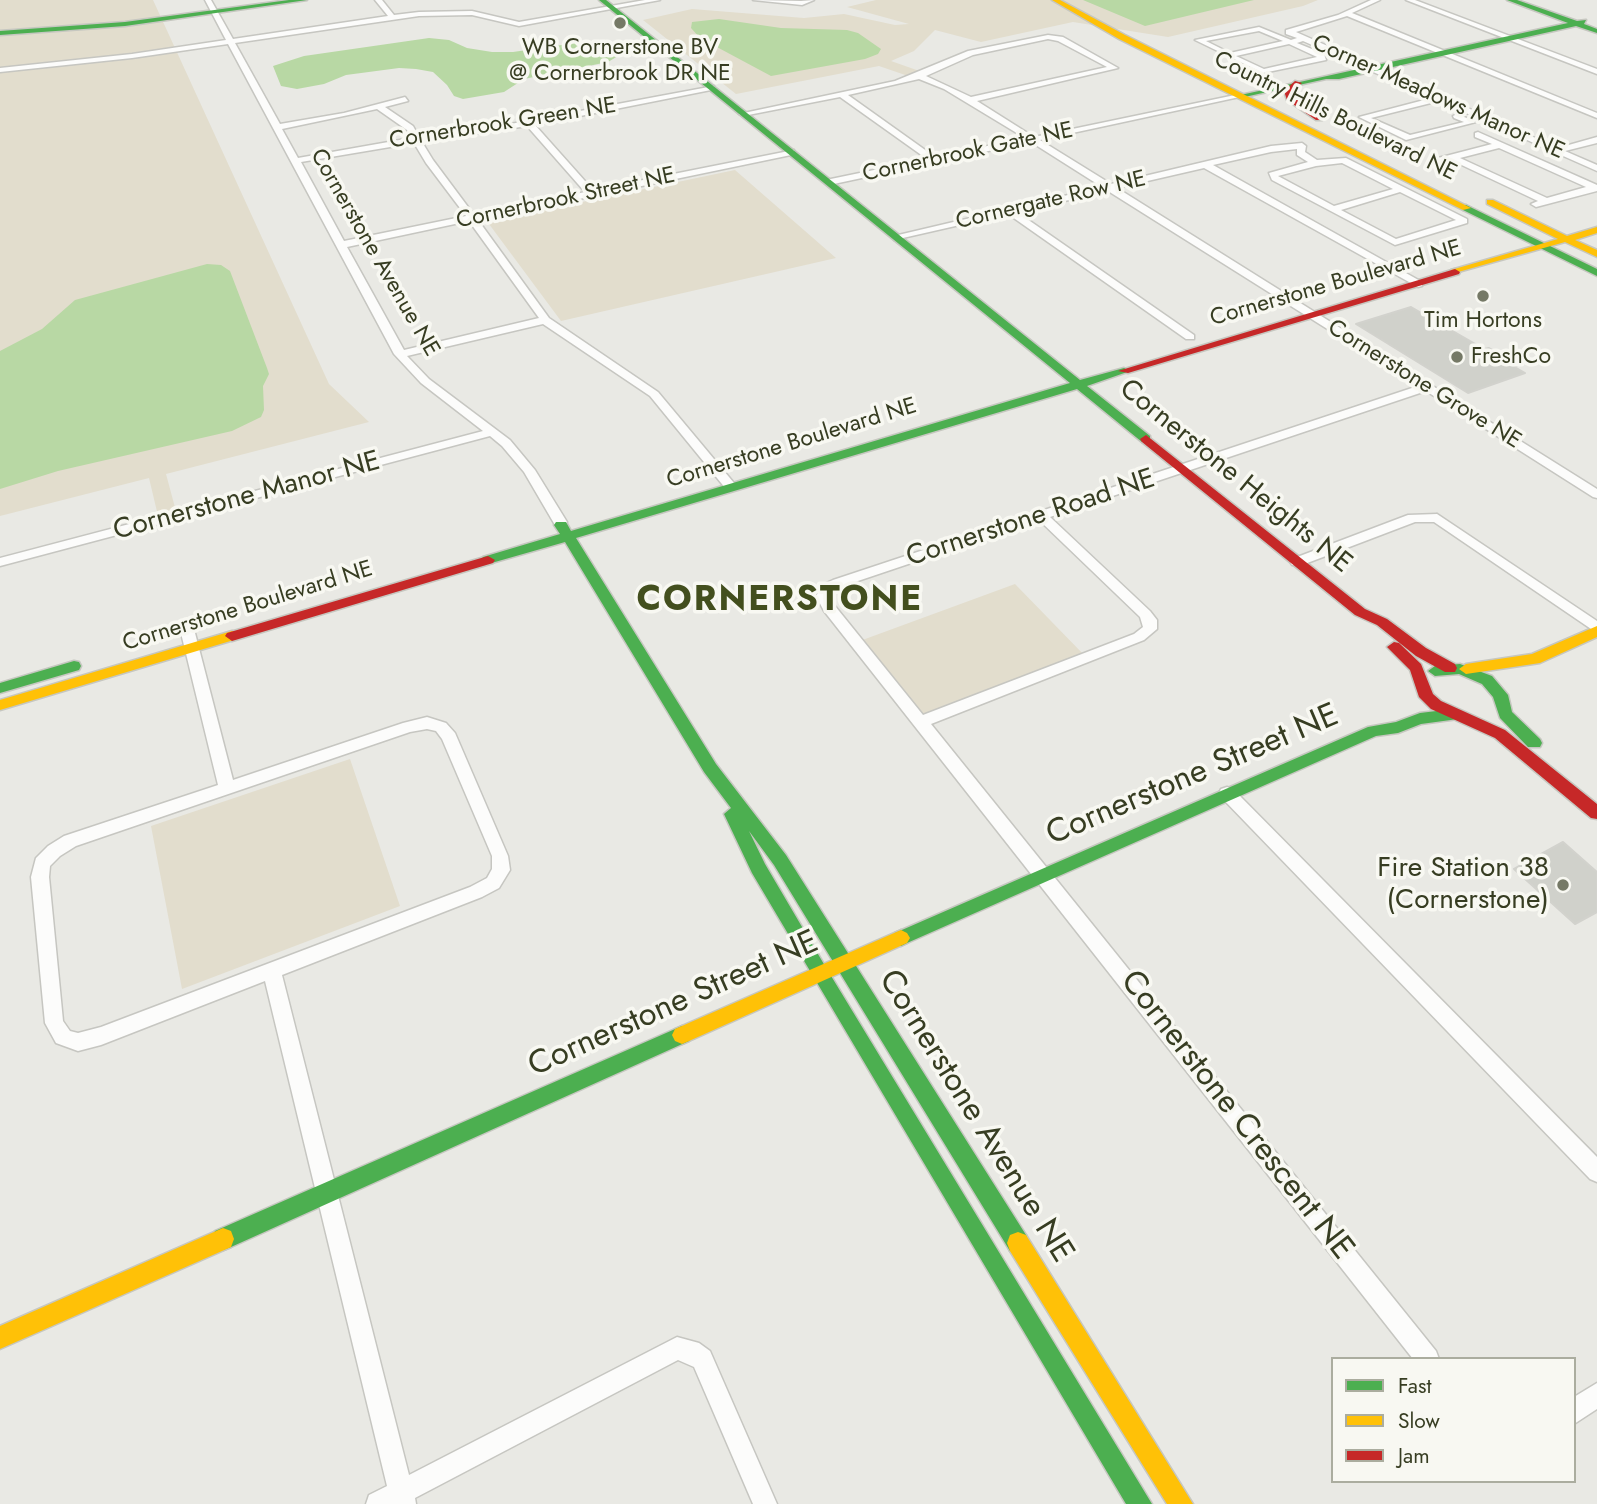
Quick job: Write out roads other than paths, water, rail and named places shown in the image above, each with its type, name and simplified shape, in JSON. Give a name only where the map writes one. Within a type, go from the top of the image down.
[{"type":"street","points":[[0,33],[98,26],[212,6],[304,0]]},
{"type":"street","points":[[378,0],[391,17]]},
{"type":"street","points":[[0,70],[87,62],[391,17],[454,12],[488,15],[519,24],[608,4],[657,0]]},
{"type":"street","points":[[756,0],[802,3],[811,0]]},
{"type":"street","name":"Country Hills Boulevard NE","points":[[1055,0],[1240,96],[1313,123],[1444,180],[1548,239],[1597,273]]},
{"type":"street","name":"Country Hills Boulevard NE","points":[[1064,0],[1143,33],[1263,91],[1313,123],[1452,200],[1548,239],[1597,254]]},
{"type":"street","name":"Corner Meadows Manor NE","points":[[1377,0],[1346,13],[1289,30],[1303,39],[1597,168]]},
{"type":"street","points":[[1409,0],[1597,72]]},
{"type":"street","points":[[1510,0],[1583,24]]},
{"type":"street","points":[[1520,0],[1583,24]]},
{"type":"street","points":[[608,4],[1071,378]]},
{"type":"street","name":"Cornerstone Avenue NE","points":[[212,6],[400,354],[425,381],[506,443],[529,470],[710,768],[758,868],[819,972],[1140,1504]]},
{"type":"street","points":[[1346,13],[1597,116]]},
{"type":"street","points":[[1240,96],[1326,77],[1339,77],[1506,37],[1583,24]]},
{"type":"street","points":[[1256,29],[1321,56],[1322,59],[1264,71],[1229,55],[1199,40],[1256,29]]},
{"type":"street","points":[[743,114],[919,76],[971,53],[1048,37],[1060,39],[1114,68],[970,100]]},
{"type":"street","points":[[1229,55],[1303,39]]},
{"type":"street","points":[[1141,46],[1250,89],[1263,91]]},
{"type":"street","points":[[1181,66],[1215,90],[1217,94],[1207,103]]},
{"type":"street","name":"Cornerstone Grove NE","points":[[919,76],[970,100],[1597,494]]},
{"type":"street","points":[[1298,83],[1288,91],[1290,98],[1313,123],[1597,264]]},
{"type":"street","name":"Cornerbrook Green NE","points":[[295,160],[529,123],[711,88]]},
{"type":"street","points":[[841,94],[937,162]]},
{"type":"street","points":[[1240,96],[1263,100],[1444,180]]},
{"type":"street","name":"Cornerbrook Gate NE","points":[[832,185],[1034,141],[1083,134],[1108,125],[1240,96]]},
{"type":"street","points":[[277,127],[380,107],[405,99]]},
{"type":"street","points":[[1423,146],[1363,117],[1439,99]]},
{"type":"street","points":[[1409,138],[1472,122],[1426,102]]},
{"type":"street","points":[[380,107],[410,128],[429,160],[523,286],[545,320],[654,394],[725,481]]},
{"type":"street","points":[[529,123],[592,194]]},
{"type":"street","points":[[1478,135],[1596,188]]},
{"type":"street","points":[[1529,158],[1597,140]]},
{"type":"street","points":[[1441,160],[1500,145]]},
{"type":"street","name":"Cornergate Row NE","points":[[897,238],[1271,149],[1302,146],[1300,153],[1315,163]]},
{"type":"street","name":"Cornerbrook Street NE","points":[[341,245],[791,152]]},
{"type":"street","points":[[1452,157],[1546,201]]},
{"type":"street","points":[[1395,242],[1464,221],[1343,160],[1315,163],[1272,175],[1277,192],[1348,245],[1410,280]]},
{"type":"street","points":[[1206,165],[1277,192],[1333,209],[1413,252]]},
{"type":"street","points":[[1534,205],[1596,188]]},
{"type":"street","points":[[1333,209],[1402,189]]},
{"type":"street","points":[[1452,200],[1499,232],[1505,240],[1504,246]]},
{"type":"street","points":[[1009,211],[1190,337]]},
{"type":"street","name":"Cornerstone Boulevard NE","points":[[0,705],[189,640],[1548,239],[1597,219]]},
{"type":"street","points":[[1597,230],[1592,236],[1597,244]]},
{"type":"street","name":"Cornerstone Boulevard NE","points":[[1410,280],[1504,246],[1597,230]]},
{"type":"street","points":[[1371,239],[1382,235]]},
{"type":"street","points":[[1348,245],[1360,242]]},
{"type":"street","name":"Cornerstone Boulevard NE","points":[[1071,378],[1190,337],[1304,310]]},
{"type":"street","points":[[400,354],[545,320]]},
{"type":"street","name":"Cornerstone Heights NE","points":[[1071,378],[1360,612],[1382,622],[1421,652],[1487,680],[1505,691],[1517,729],[1597,793]]},
{"type":"street","name":"Cornerstone Road NE","points":[[1044,873],[829,608],[823,596],[825,591],[838,583],[1427,387]]},
{"type":"street","name":"Cornerstone Manor NE","points":[[0,562],[493,432]]},
{"type":"street","points":[[921,722],[1139,637],[1150,629],[1150,620],[1145,614],[1041,515]]},
{"type":"street","points":[[1297,562],[1413,518],[1437,518],[1597,629],[1535,659],[1485,668],[1432,671],[1417,694]]},
{"type":"street","name":"Cornerstone Heights NE","points":[[1360,612],[1371,628],[1412,663],[1417,694],[1453,715],[1474,720],[1500,734],[1597,813]]},
{"type":"street","points":[[189,640],[227,788]]},
{"type":"street","name":"Cornerstone Boulevard NE","points":[[0,688],[189,640]]},
{"type":"street","points":[[1474,720],[1495,715],[1505,691],[1535,659]]},
{"type":"street","name":"Cornerstone Street NE","points":[[1373,731],[1386,717],[1417,694]]},
{"type":"street","name":"Cornerstone Street NE","points":[[0,1338],[1227,793],[1373,731],[1398,727],[1420,719],[1453,715]]},
{"type":"street","points":[[427,723],[441,727],[449,737],[500,856],[501,870],[493,883],[272,971],[100,1036],[78,1042],[63,1037],[54,1023],[40,877],[42,863],[70,841],[408,727],[427,723]]},
{"type":"street","name":"Cornerstone Avenue NE","points":[[710,768],[780,860],[1181,1504]]},
{"type":"street","points":[[1227,793],[1597,1172]]},
{"type":"street","name":"Cornerstone Crescent NE","points":[[1044,873],[1427,1357]]},
{"type":"street","points":[[272,971],[403,1498]]},
{"type":"street","points":[[378,1504],[403,1498],[677,1348],[691,1351],[702,1359],[765,1504]]},
{"type":"street","points":[[1576,1411],[1597,1395]]},
{"type":"place","name":"WB Cornerstone BV @ Cornerbrook DR NE","points":[[620,23]]},
{"type":"place","name":"Tim Hortons","points":[[1483,296]]},
{"type":"place","name":"FreshCo","points":[[1457,357]]},
{"type":"place","name":"Fire Station 38 (Cornerstone)","points":[[1563,885]]},
{"type":"district","name":"CORNERSTONE","points":[[780,602]]}]
